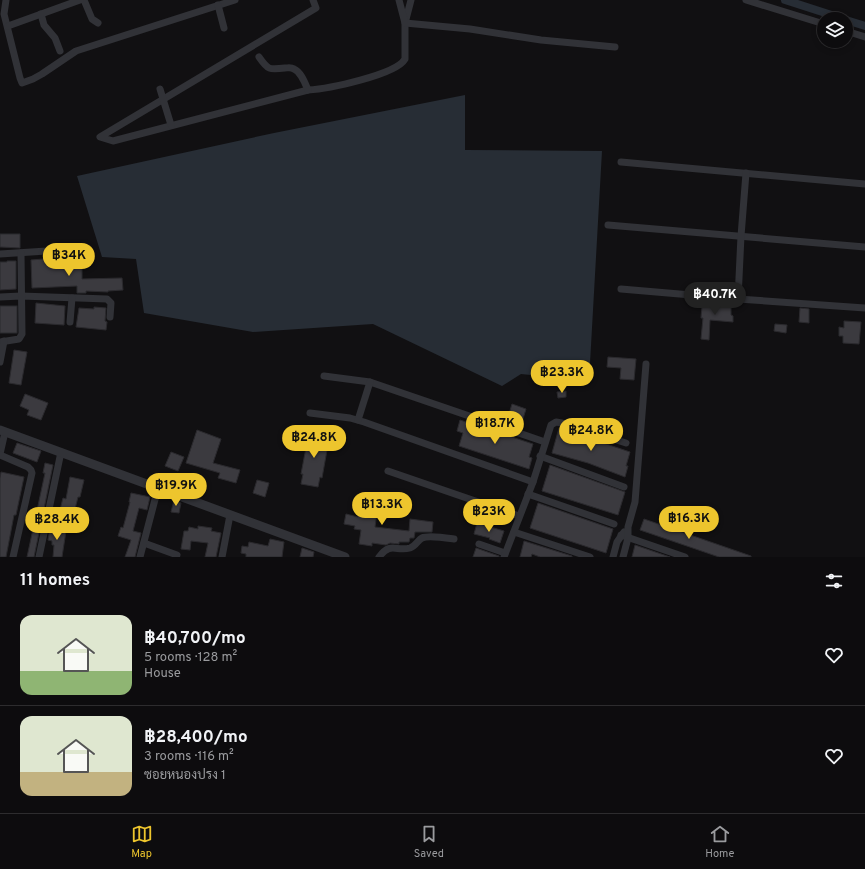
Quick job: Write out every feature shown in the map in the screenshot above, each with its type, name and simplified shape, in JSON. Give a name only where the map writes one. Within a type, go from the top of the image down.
[{"type":"street","points":[[6,0],[4,14],[21,82],[25,83],[54,67],[76,51],[214,4],[235,0]]},
{"type":"street","points":[[8,26],[80,0]]},
{"type":"street","points":[[84,0],[92,19],[98,23]]},
{"type":"street","points":[[313,0],[316,8],[100,137],[113,141],[308,90],[320,90],[357,82],[403,63],[406,53],[406,23],[411,0]]},
{"type":"street","points":[[399,0],[406,23]]},
{"type":"street","points":[[746,0],[817,22]]},
{"type":"street","points":[[214,4],[224,28]]},
{"type":"street","points":[[41,14],[44,25],[55,38],[60,51]]},
{"type":"street","points":[[406,23],[470,29],[541,40],[615,47]]},
{"type":"street","points":[[853,33],[865,37]]},
{"type":"street","points":[[259,57],[268,69],[295,69],[308,90]]},
{"type":"street","points":[[160,89],[170,125]]},
{"type":"street","points":[[621,162],[865,184]]},
{"type":"street","points":[[738,299],[746,173]]},
{"type":"street","points":[[608,225],[865,247]]},
{"type":"street","points":[[0,254],[78,249]]},
{"type":"street","points":[[0,362],[2,342],[19,339],[22,334],[21,253]]},
{"type":"street","points":[[621,288],[738,299],[865,308]]},
{"type":"street","points":[[0,297],[22,296],[109,300],[111,303],[110,317]]},
{"type":"street","points":[[70,322],[72,298]]},
{"type":"street","points":[[623,557],[625,536],[635,502],[646,364]]},
{"type":"street","points":[[324,376],[370,382],[545,442]]},
{"type":"street","points":[[358,420],[370,382]]},
{"type":"street","points":[[310,413],[358,420],[532,482]]},
{"type":"street","points":[[479,544],[505,555],[528,494],[551,425],[556,422],[562,423],[626,443]]},
{"type":"street","points":[[13,557],[32,473],[28,467],[0,454],[3,431],[230,515],[330,554],[345,557]]},
{"type":"street","points":[[39,557],[61,452]]},
{"type":"street","points":[[540,456],[624,487]]},
{"type":"street","points":[[388,471],[519,516]]},
{"type":"street","points":[[140,557],[158,488]]},
{"type":"street","points":[[528,494],[614,524]]},
{"type":"street","points":[[222,557],[230,515]]},
{"type":"street","points":[[514,532],[590,557]]},
{"type":"street","points":[[613,557],[617,542],[625,536]]},
{"type":"street","points":[[625,536],[685,557]]},
{"type":"street","points":[[379,557],[384,550],[390,548],[410,548],[417,544],[422,538],[426,537],[454,539]]},
{"type":"street","points":[[144,543],[177,555]]},
{"type":"shaded area","points":[[465,95],[465,150],[602,151],[589,381],[521,374],[502,386],[373,324],[253,332],[144,313],[136,259],[102,257],[77,176],[274,133]]},
{"type":"building","points":[[0,234],[20,234],[20,248],[0,247]]},
{"type":"building","points":[[51,259],[51,261],[82,260],[82,279],[122,278],[123,290],[108,292],[86,291],[86,293],[77,293],[77,286],[32,288],[31,260]]},
{"type":"building","points":[[16,261],[16,289],[0,290],[0,262]]},
{"type":"building","points":[[713,302],[731,303],[731,315],[733,316],[733,322],[710,320],[709,340],[701,339],[703,318],[701,318],[702,306],[713,306]]},
{"type":"building","points":[[36,303],[65,306],[64,325],[35,323]]},
{"type":"building","points":[[0,306],[17,306],[17,333],[0,333]]},
{"type":"building","points":[[94,307],[106,308],[106,330],[76,327],[79,308],[94,309]]},
{"type":"building","points":[[800,308],[809,309],[809,323],[799,322]]},
{"type":"building","points":[[844,321],[861,322],[859,344],[843,343],[843,336],[839,336],[839,327],[844,328]]},
{"type":"building","points":[[775,324],[787,325],[786,333],[774,331]]},
{"type":"building","points":[[14,350],[27,352],[21,385],[9,383]]},
{"type":"building","points":[[608,357],[636,359],[634,380],[620,379],[621,368],[607,367]]},
{"type":"building","points":[[566,391],[566,397],[558,398],[557,392]]},
{"type":"building","points":[[25,394],[48,403],[41,420],[27,415],[29,410],[20,406]]},
{"type":"building","points":[[512,404],[526,409],[522,422],[508,417]]},
{"type":"building","points":[[460,420],[533,444],[529,457],[532,458],[529,469],[459,446],[463,433],[457,431]]},
{"type":"building","points":[[559,428],[630,452],[625,477],[588,463],[552,453]]},
{"type":"building","points":[[197,430],[221,439],[213,463],[240,470],[236,483],[218,478],[220,473],[186,463]]},
{"type":"building","points":[[309,432],[324,434],[323,438],[329,439],[322,478],[320,477],[318,487],[301,484],[303,474],[301,474]]},
{"type":"building","points":[[17,443],[41,451],[37,462],[13,453]]},
{"type":"building","points":[[171,452],[184,457],[178,471],[165,466]]},
{"type":"building","points":[[45,463],[53,465],[34,557],[27,557],[45,473],[43,473]]},
{"type":"building","points":[[550,465],[625,492],[618,515],[542,491]]},
{"type":"building","points":[[1,472],[24,477],[16,515],[14,515],[6,557],[0,557]]},
{"type":"building","points":[[70,477],[84,480],[74,513],[60,510],[63,498],[66,499]]},
{"type":"building","points":[[257,480],[269,483],[265,497],[253,493]]},
{"type":"building","points":[[131,493],[150,497],[147,510],[139,508],[133,531],[141,533],[135,557],[125,557],[131,540],[118,536],[121,527],[123,528]]},
{"type":"building","points":[[361,496],[379,498],[375,527],[409,531],[410,519],[433,522],[432,532],[415,532],[414,538],[410,538],[409,542],[399,542],[399,544],[390,543],[386,545],[372,543],[372,546],[359,544],[361,530],[354,529],[355,526],[344,524],[346,514],[358,517]]},
{"type":"building","points":[[174,500],[181,503],[179,513],[171,512]]},
{"type":"building","points":[[538,503],[613,529],[606,553],[530,528]]},
{"type":"building","points":[[644,519],[751,557],[719,557],[640,530]]},
{"type":"building","points":[[477,523],[504,531],[500,543],[489,539],[490,538],[474,534]]},
{"type":"building","points":[[198,526],[212,528],[211,531],[221,533],[216,557],[205,557],[208,543],[191,541],[190,550],[181,549],[184,531],[188,531],[189,527],[198,529]]},
{"type":"building","points":[[50,528],[66,531],[62,557],[53,557],[54,545],[52,545],[52,541],[48,540]]},
{"type":"building","points":[[270,539],[284,542],[282,557],[246,557],[246,554],[241,553],[242,546],[248,547],[249,542],[268,546]]},
{"type":"building","points":[[524,541],[572,557],[540,557],[532,554],[531,557],[520,557]]},
{"type":"building","points":[[635,545],[670,557],[632,557]]},
{"type":"building","points":[[302,548],[314,552],[313,557],[300,557]]},
{"type":"building","points":[[476,548],[499,556],[499,557],[473,557]]},
{"type":"waterway","points":[[785,0],[822,12]]},
{"type":"waterway","points":[[853,22],[865,26]]}]
